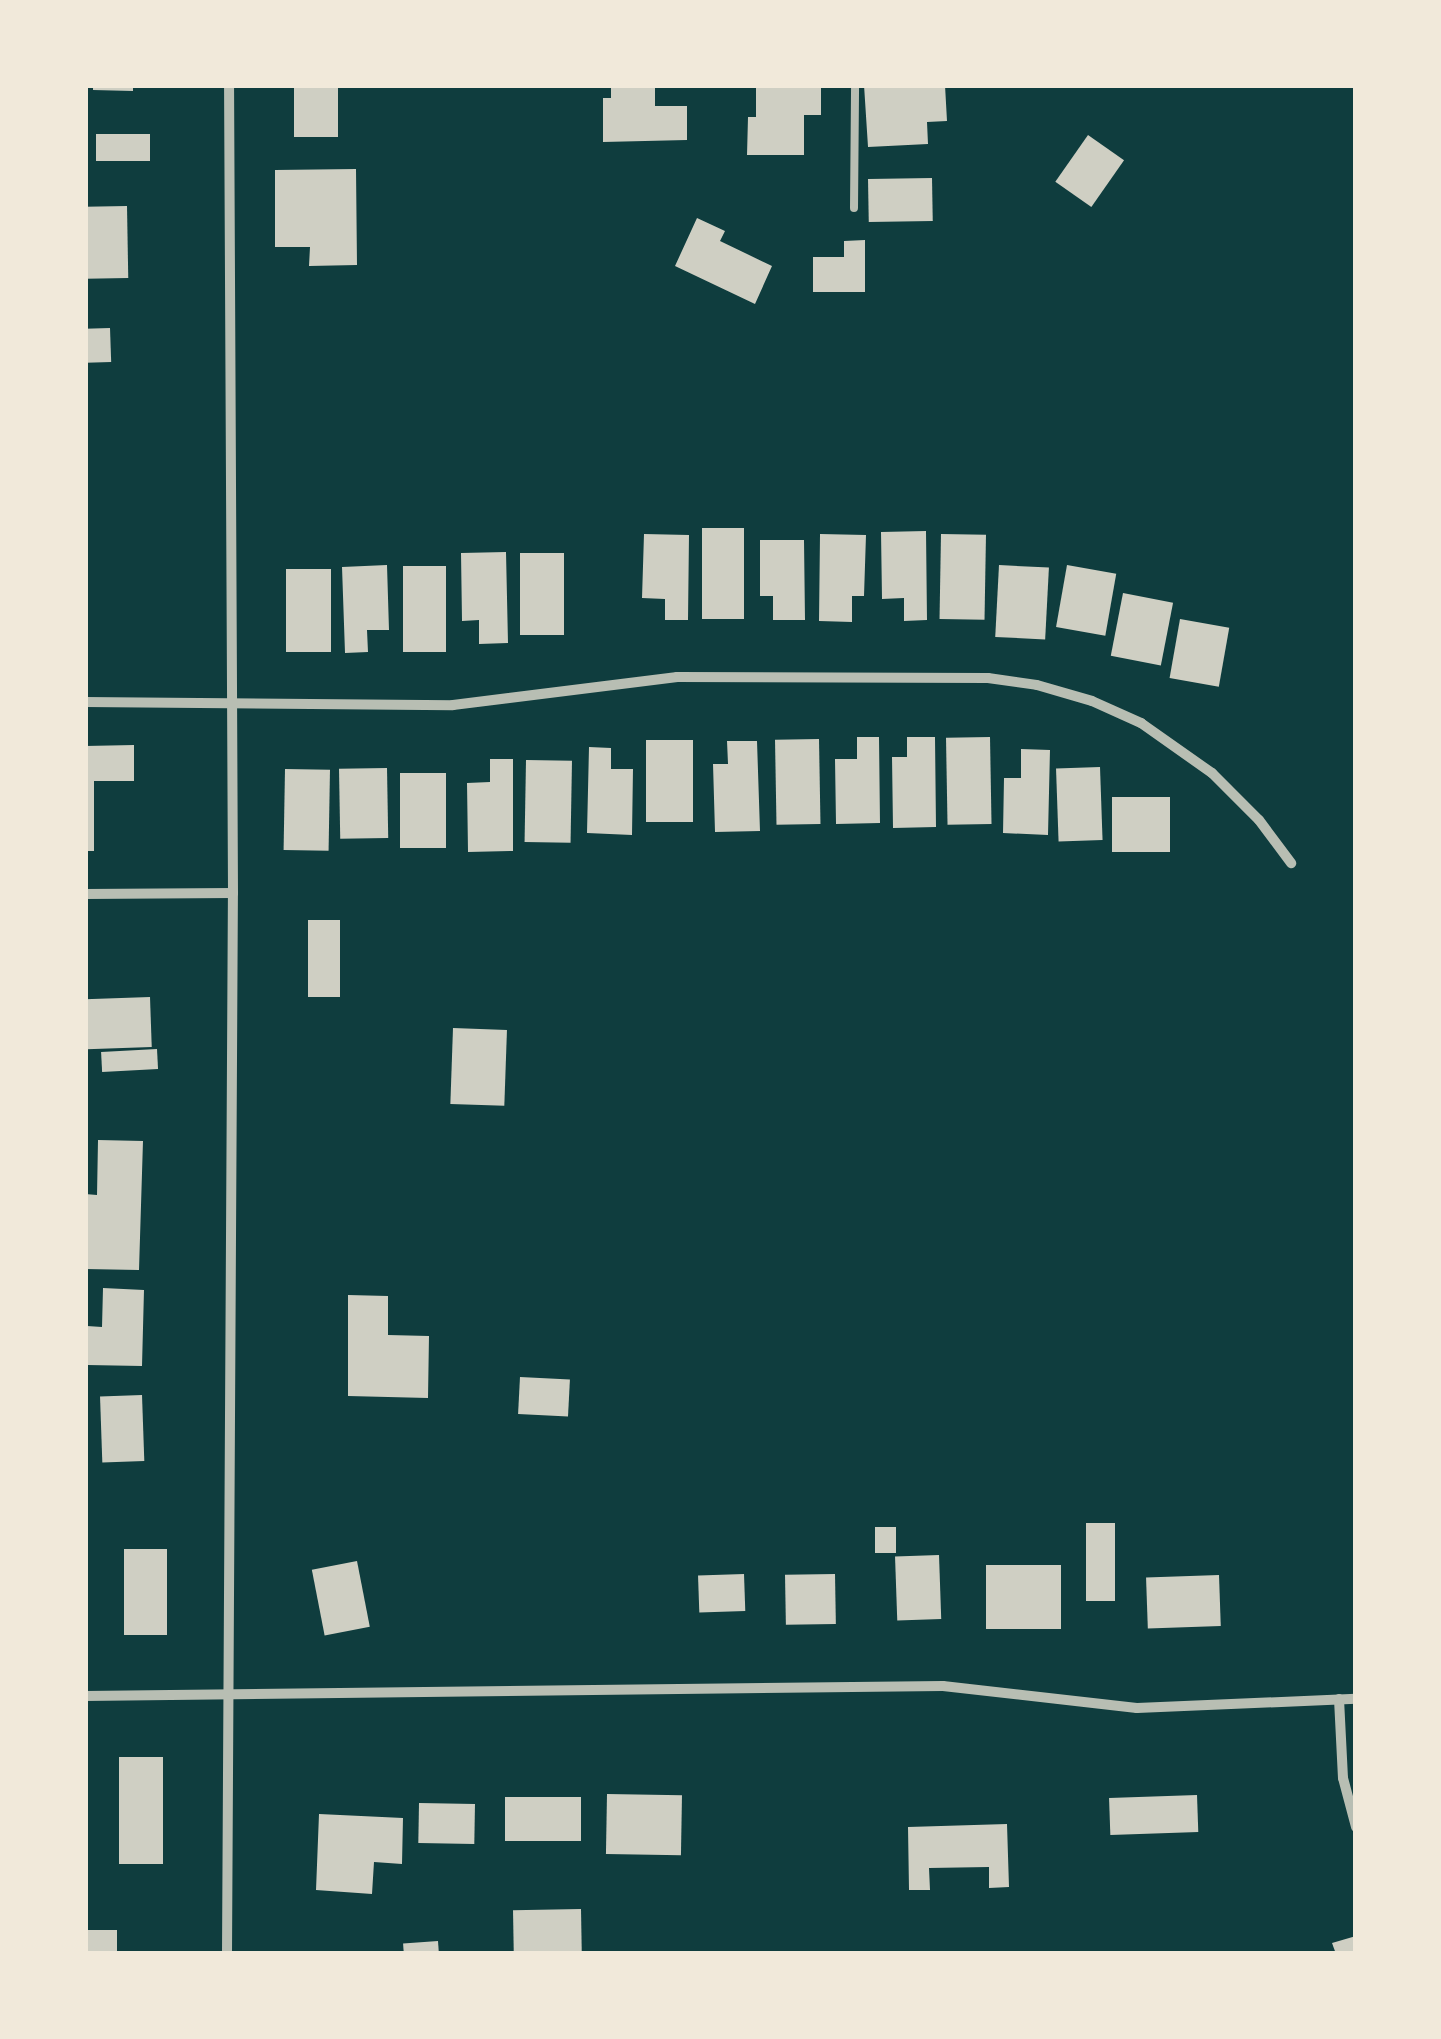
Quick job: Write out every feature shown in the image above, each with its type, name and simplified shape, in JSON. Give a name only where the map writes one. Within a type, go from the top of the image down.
[{"type":"street","points":[[227,1954],[232,1691],[233,894],[228,85]]},
{"type":"street","points":[[85,702],[453,705],[677,677],[988,678],[1038,685],[1092,701],[1140,723],[1212,773],[1259,820],[1291,863]]},
{"type":"street","points":[[85,894],[233,894]]},
{"type":"street","points":[[85,1696],[232,1691],[943,1686],[1137,1708],[1356,1699]]},
{"type":"street","points":[[1339,1700],[1343,1778],[1356,1827]]},
{"type":"lane","points":[[854,208],[855,85]]},
{"type":"building","points":[[93,85],[133,85],[133,91],[93,90]]},
{"type":"building","points":[[294,85],[338,85],[338,137],[294,137]]},
{"type":"building","points":[[611,85],[655,85],[655,106],[687,106],[687,140],[603,142],[603,98],[611,98]]},
{"type":"building","points":[[756,85],[821,85],[821,115],[804,115],[804,155],[747,155],[748,117],[756,117]]},
{"type":"building","points":[[864,85],[945,85],[947,121],[927,122],[928,144],[868,147]]},
{"type":"building","points":[[96,134],[150,134],[150,161],[96,161]]},
{"type":"building","points":[[1088,135],[1124,160],[1091,207],[1055,182]]},
{"type":"building","points":[[356,169],[357,265],[309,266],[310,247],[275,247],[275,170]]},
{"type":"building","points":[[932,178],[933,221],[869,222],[868,179]]},
{"type":"building","points":[[127,206],[128,278],[86,279],[85,207]]},
{"type":"building","points":[[697,218],[725,231],[720,241],[772,266],[755,304],[675,266]]},
{"type":"building","points":[[865,240],[865,292],[813,292],[813,257],[844,257],[844,241]]},
{"type":"building","points":[[110,328],[111,362],[86,363],[85,329]]},
{"type":"building","points":[[702,528],[744,528],[744,619],[702,619]]},
{"type":"building","points":[[926,531],[927,620],[904,621],[904,598],[882,599],[881,532]]},
{"type":"building","points":[[644,534],[689,535],[688,620],[665,620],[665,599],[642,598]]},
{"type":"building","points":[[820,534],[866,535],[864,596],[852,596],[852,622],[819,621]]},
{"type":"building","points":[[941,534],[986,535],[985,620],[940,619]]},
{"type":"building","points":[[760,540],[804,540],[805,620],[773,620],[773,596],[760,596]]},
{"type":"building","points":[[506,552],[508,643],[479,644],[479,620],[462,621],[461,553]]},
{"type":"building","points":[[520,553],[564,553],[564,635],[520,635]]},
{"type":"building","points":[[387,565],[389,630],[367,630],[368,652],[345,653],[342,567]]},
{"type":"building","points":[[999,565],[1049,568],[1045,640],[995,637]]},
{"type":"building","points":[[1067,565],[1116,574],[1105,636],[1056,627]]},
{"type":"building","points":[[403,566],[446,566],[446,652],[403,652]]},
{"type":"building","points":[[286,569],[331,569],[331,652],[286,652]]},
{"type":"building","points":[[1123,593],[1173,603],[1161,666],[1111,656]]},
{"type":"building","points":[[1180,619],[1229,628],[1219,687],[1170,678]]},
{"type":"building","points":[[857,737],[879,737],[880,823],[836,824],[835,759],[857,759]]},
{"type":"building","points":[[907,737],[935,737],[936,827],[893,828],[892,757],[907,757]]},
{"type":"building","points":[[990,737],[992,824],[948,825],[946,738]]},
{"type":"building","points":[[819,739],[820,824],[776,825],[775,740]]},
{"type":"building","points":[[646,740],[693,740],[693,822],[646,822]]},
{"type":"building","points":[[727,741],[757,741],[760,831],[715,832],[713,764],[728,764]]},
{"type":"building","points":[[134,745],[134,781],[94,781],[94,851],[85,851],[85,746]]},
{"type":"building","points":[[589,747],[611,748],[611,769],[633,769],[632,835],[587,833]]},
{"type":"building","points":[[1021,749],[1050,750],[1048,835],[1003,833],[1004,778],[1021,778]]},
{"type":"building","points":[[490,759],[513,759],[513,851],[468,852],[467,783],[490,782]]},
{"type":"building","points":[[526,760],[572,761],[571,843],[525,842]]},
{"type":"building","points":[[1100,767],[1103,840],[1059,841],[1056,769]]},
{"type":"building","points":[[387,768],[388,838],[340,839],[339,769]]},
{"type":"building","points":[[285,769],[330,770],[329,851],[284,850]]},
{"type":"building","points":[[400,773],[446,773],[446,848],[400,848]]},
{"type":"building","points":[[1112,797],[1170,797],[1170,852],[1112,852]]},
{"type":"building","points":[[308,920],[340,920],[340,997],[308,997]]},
{"type":"building","points":[[150,997],[152,1047],[87,1049],[85,999]]},
{"type":"building","points":[[453,1028],[507,1030],[504,1106],[450,1104]]},
{"type":"building","points":[[157,1049],[158,1069],[102,1072],[101,1052]]},
{"type":"building","points":[[98,1140],[143,1141],[139,1270],[85,1269],[85,1194],[97,1195]]},
{"type":"building","points":[[103,1288],[144,1290],[142,1366],[87,1365],[87,1326],[102,1327]]},
{"type":"building","points":[[348,1295],[388,1296],[388,1335],[429,1336],[428,1398],[348,1396]]},
{"type":"building","points":[[520,1377],[570,1380],[568,1417],[518,1414]]},
{"type":"building","points":[[142,1395],[144,1461],[102,1462],[100,1396]]},
{"type":"building","points":[[1086,1523],[1115,1523],[1115,1601],[1086,1601]]},
{"type":"building","points":[[875,1527],[896,1527],[896,1553],[875,1553]]},
{"type":"building","points":[[124,1549],[167,1549],[167,1635],[124,1635]]},
{"type":"building","points":[[939,1555],[941,1619],[897,1620],[895,1557]]},
{"type":"building","points":[[357,1561],[370,1627],[325,1636],[312,1570]]},
{"type":"building","points":[[986,1565],[1061,1565],[1061,1629],[986,1629]]},
{"type":"building","points":[[744,1574],[745,1611],[699,1613],[698,1576]]},
{"type":"building","points":[[835,1574],[836,1624],[786,1625],[785,1575]]},
{"type":"building","points":[[1219,1575],[1221,1626],[1148,1629],[1146,1578]]},
{"type":"building","points":[[119,1757],[163,1757],[163,1864],[119,1864]]},
{"type":"building","points":[[607,1794],[682,1795],[681,1855],[606,1854]]},
{"type":"building","points":[[1197,1795],[1198,1832],[1110,1835],[1109,1798]]},
{"type":"building","points":[[505,1797],[581,1797],[581,1841],[505,1841]]},
{"type":"building","points":[[419,1803],[475,1804],[474,1844],[418,1843]]},
{"type":"building","points":[[319,1814],[403,1818],[402,1864],[374,1862],[372,1894],[316,1890]]},
{"type":"building","points":[[1007,1824],[1009,1887],[989,1888],[989,1867],[929,1868],[930,1890],[909,1890],[908,1827]]},
{"type":"building","points":[[581,1909],[582,1952],[514,1953],[513,1910]]},
{"type":"building","points":[[85,1930],[117,1930],[117,1954],[85,1954]]},
{"type":"building","points":[[1356,1936],[1356,1954],[1336,1954],[1332,1943]]},
{"type":"building","points":[[438,1941],[439,1954],[404,1954],[403,1943]]}]
